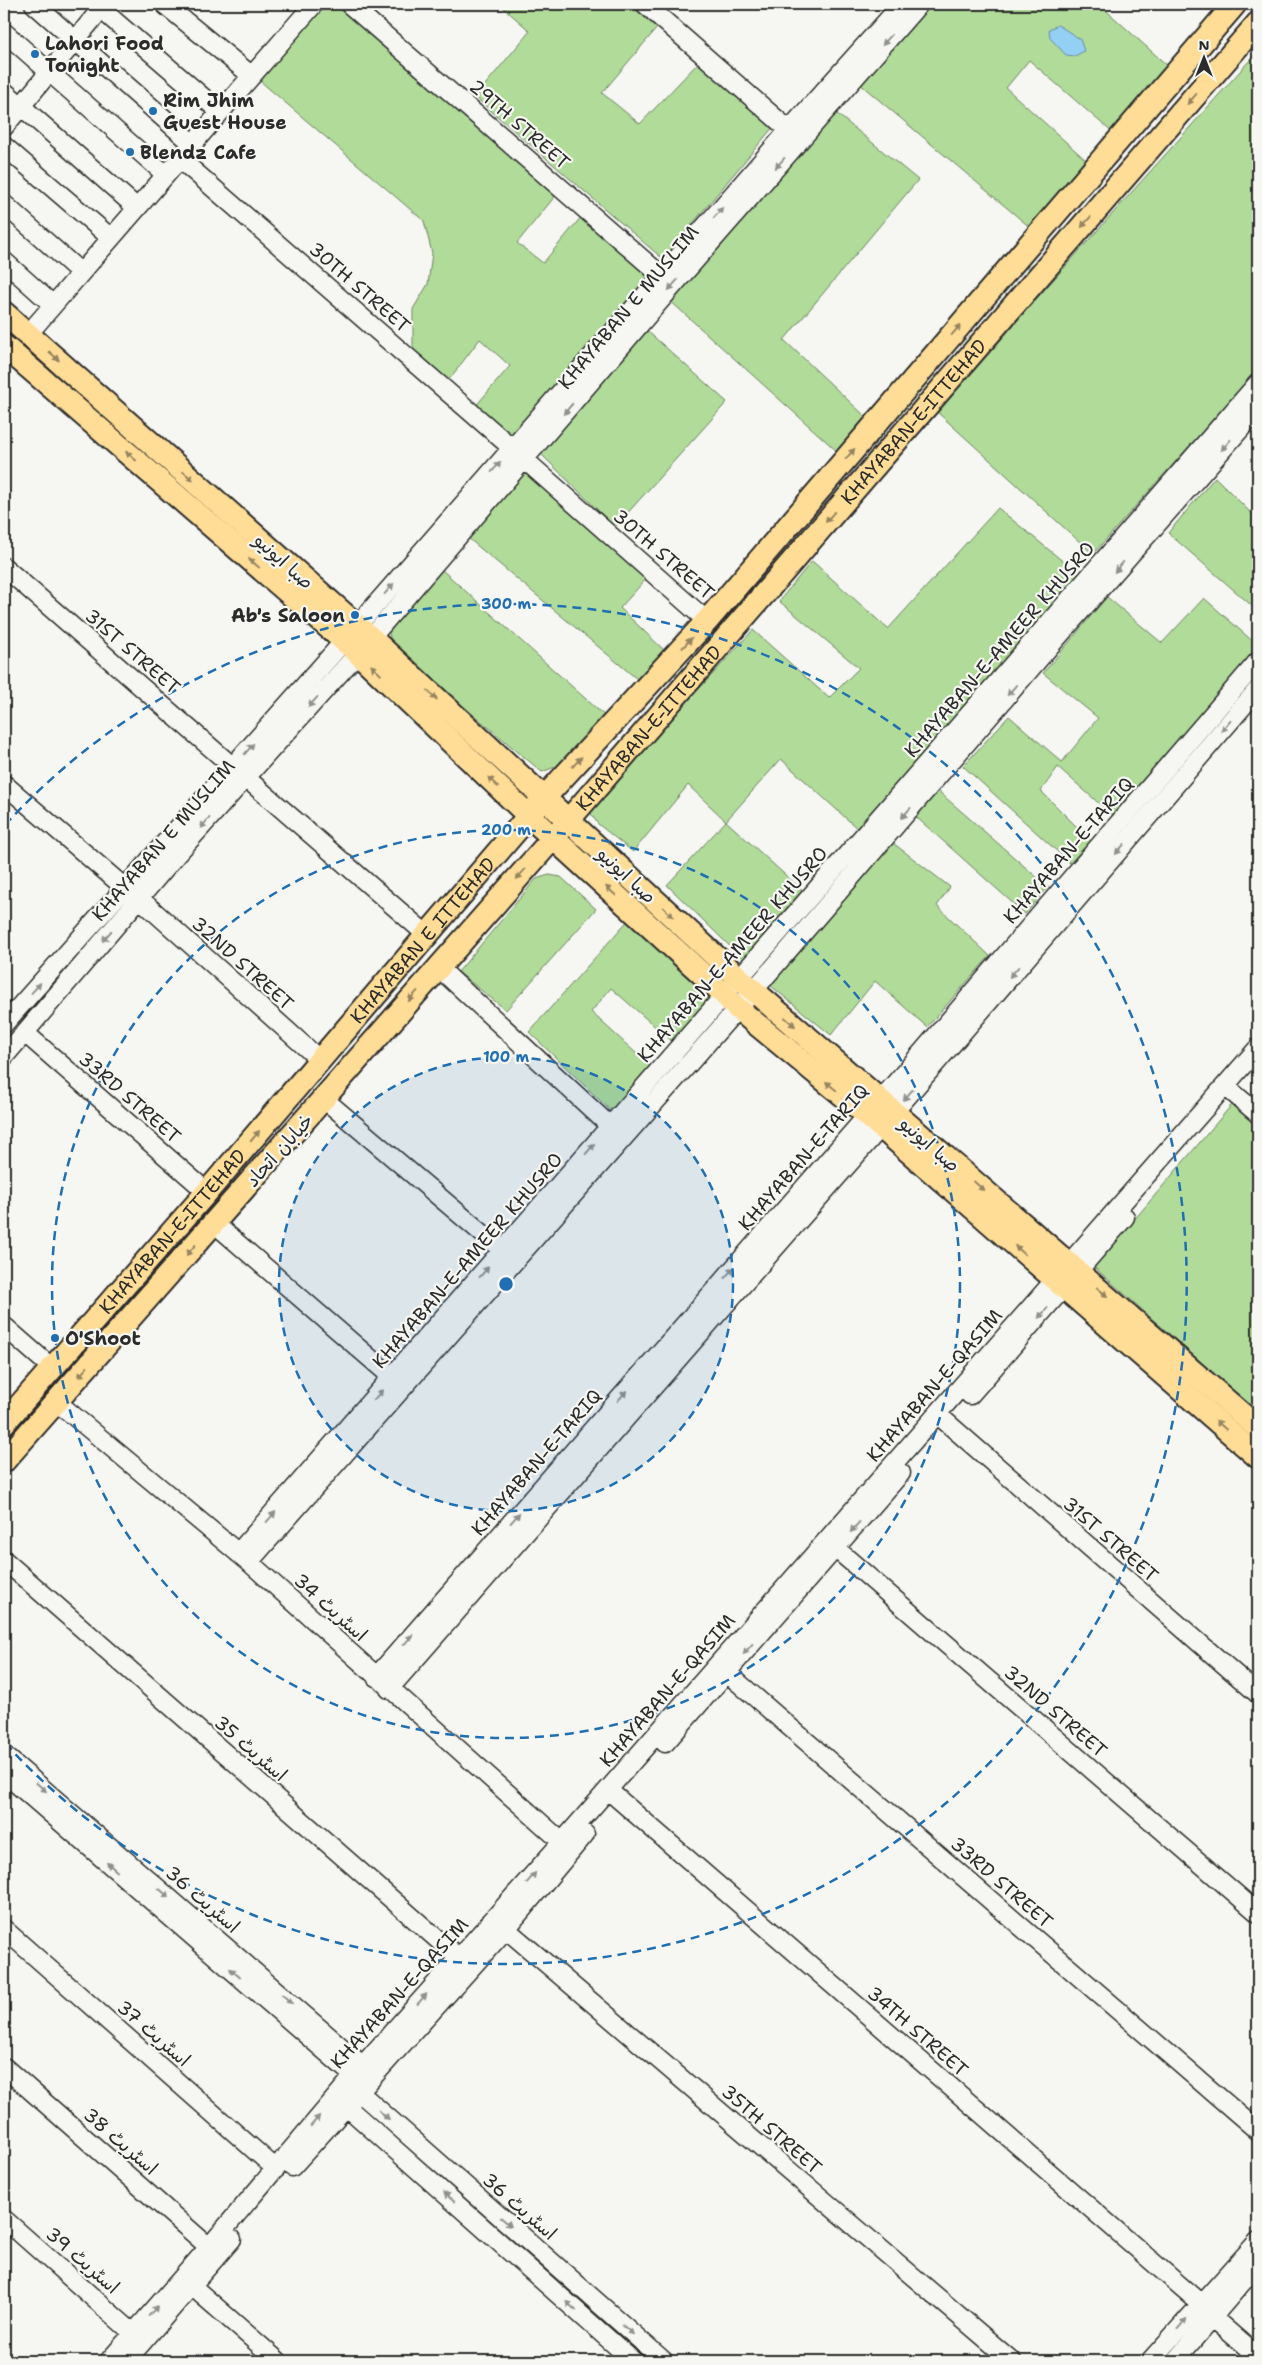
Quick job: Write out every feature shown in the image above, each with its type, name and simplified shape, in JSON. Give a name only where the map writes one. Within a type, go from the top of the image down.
[{"type":"main road","points":[[1236,4],[1258,22]]},
{"type":"main road","name":"KHAYABAN-E-ITTEHAD","points":[[544,798],[708,621],[1236,4]]},
{"type":"main road","name":"KHAYABAN-E-ITTEHAD","points":[[568,820],[1258,22]]},
{"type":"main road","name":"صبا ایونیو","points":[[4,313],[29,333],[358,640],[529,816],[553,838],[880,1114],[1067,1276],[1258,1428]]},
{"type":"main road","name":"صبا ایونیو","points":[[4,346],[358,640],[544,798],[738,993]]},
{"type":"main road","name":"KHAYABAN E ITTEHAD","points":[[320,1060],[544,798]]},
{"type":"main road","points":[[553,838],[568,820]]},
{"type":"main road","name":"خیابان اتحاد","points":[[4,1461],[553,838]]},
{"type":"main road","name":"KHAYABAN-E-ITTEHAD","points":[[4,1423],[320,1060]]},
{"type":"main road","name":"صبا ایونیو","points":[[1067,1276],[1258,1457]]},
{"type":"street","points":[[34,4],[193,144]]},
{"type":"street","points":[[164,4],[252,76]]},
{"type":"street","points":[[29,333],[314,4]]},
{"type":"street","name":"29TH STREET","points":[[349,4],[663,276]]},
{"type":"street","points":[[645,4],[789,130]]},
{"type":"street","name":"KHAYABAN E MUSLIM","points":[[358,640],[512,448],[602,357],[841,83],[902,4]]},
{"type":"street","name":"KHAYABAN E MUSLIM","points":[[5,1020],[67,953],[132,893],[358,640],[525,460],[663,276],[744,194],[789,130],[841,83],[919,4]]},
{"type":"street","points":[[4,127],[76,40],[100,5],[220,112]]},
{"type":"street","points":[[4,32],[166,175]]},
{"type":"street","points":[[4,91],[137,208]]},
{"type":"street","points":[[4,146],[111,238]]},
{"type":"street","name":"30TH STREET","points":[[180,159],[512,448]]},
{"type":"street","points":[[4,204],[81,272]]},
{"type":"street","points":[[4,261],[53,305]]},
{"type":"street","name":"KHAYABAN-E-AMEER KHUSRO","points":[[1064,619],[1258,382]]},
{"type":"street","name":"KHAYABAN-E-AMEER KHUSRO","points":[[244,1558],[1045,640],[1258,409]]},
{"type":"street","name":"30TH STREET","points":[[525,460],[708,621]]},
{"type":"street","name":"31ST STREET","points":[[4,567],[428,935]]},
{"type":"street","name":"KHAYABAN-E-TARIQ","points":[[389,1689],[880,1114],[1237,686],[1257,668]]},
{"type":"street","points":[[1237,686],[1242,684],[1250,686],[1252,694],[1254,694]]},
{"type":"street","name":"KHAYABAN-E-TARIQ","points":[[376,1677],[1254,694]]},
{"type":"street","name":"32ND STREET","points":[[4,784],[132,893],[320,1060]]},
{"type":"street","name":"KHAYABAN E MUSLIM","points":[[4,1057],[81,966],[132,893]]},
{"type":"street","points":[[67,953],[81,966]]},
{"type":"street","points":[[438,967],[610,1126]]},
{"type":"street","name":"KHAYABAN-E-AMEER KHUSRO","points":[[445,1329],[503,1251],[610,1126],[738,993]]},
{"type":"street","name":"33RD STREET","points":[[26,1033],[207,1192]]},
{"type":"street","name":"KHAYABAN-E-QASIM","points":[[126,2361],[193,2287],[360,2079],[465,1963],[1067,1276],[1229,1089],[1258,1048]]},
{"type":"street","name":"KHAYABAN-E-QASIM","points":[[1229,1089],[1258,1064]]},
{"type":"street","points":[[1229,1089],[1258,1114]]},
{"type":"street","points":[[324,1099],[503,1251]]},
{"type":"street","points":[[214,1223],[398,1383]]},
{"type":"street","points":[[4,1326],[52,1368]]},
{"type":"street","name":"اسٹریٹ 34","points":[[57,1402],[244,1558],[567,1846]]},
{"type":"street","name":"31ST STREET","points":[[941,1419],[1258,1694]]},
{"type":"street","name":"32ND STREET","points":[[831,1545],[1258,1913]]},
{"type":"street","name":"اسٹریٹ 35","points":[[4,1560],[465,1963]]},
{"type":"street","name":"33RD STREET","points":[[722,1669],[1258,2131]]},
{"type":"street","name":"اسٹریٹ 36","points":[[4,1755],[360,2079],[664,2361]]},
{"type":"street","name":"اسٹریٹ 36","points":[[4,1773],[360,2079]]},
{"type":"street","name":"34TH STREET","points":[[612,1794],[1200,2303]]},
{"type":"street","name":"KHAYABAN-E-QASIM","points":[[465,1963],[506,1929],[567,1846]]},
{"type":"street","name":"35TH STREET","points":[[506,1929],[1012,2361]]},
{"type":"street","name":"اسٹریٹ 37","points":[[4,1930],[276,2169]]},
{"type":"street","name":"اسٹریٹ 38","points":[[4,2067],[209,2247]]},
{"type":"street","points":[[341,2102],[633,2361]]},
{"type":"street","name":"KHAYABAN-E-QASIM","points":[[109,2361],[276,2169],[341,2102]]},
{"type":"street","name":"اسٹریٹ 39","points":[[4,2219],[134,2333]]},
{"type":"street","points":[[1150,2361],[1200,2303],[1257,2244]]},
{"type":"street","points":[[1175,2361],[1258,2264]]},
{"type":"street","points":[[193,2287],[278,2361]]},
{"type":"street","points":[[1212,2317],[1258,2357]]},
{"type":"green space","points":[[323,4],[340,4],[556,195],[517,243],[543,263],[582,216],[650,277],[509,438],[474,408],[510,366],[480,339],[448,381],[413,355],[413,309],[428,284],[432,253],[424,221],[260,81]]},
{"type":"green space","points":[[499,4],[629,4],[657,28],[602,93],[640,124],[698,63],[774,126],[663,259],[475,97],[530,31]]},
{"type":"green space","points":[[931,4],[1099,4],[1170,68],[1114,134],[1029,60],[1006,88],[1087,161],[1032,229],[860,84]]},
{"type":"green space","points":[[1258,51],[1258,369],[1093,554],[936,411]]},
{"type":"green space","points":[[836,113],[918,180],[784,340],[866,417],[838,452],[668,299]]},
{"type":"green space","points":[[645,329],[727,402],[615,527],[540,453]]},
{"type":"green space","points":[[522,471],[647,578],[620,608],[667,653],[637,679],[468,538]]},
{"type":"green space","points":[[1215,477],[1258,520],[1258,611],[1168,533]]},
{"type":"green space","points":[[998,508],[1082,577],[860,831],[781,759],[726,821],[688,785],[633,852],[598,824],[591,814],[592,806],[753,630],[829,698],[859,668],[779,601],[812,561],[888,629]]},
{"type":"green space","points":[[441,569],[606,717],[560,765],[542,772],[392,647],[388,628]]},
{"type":"green space","points":[[1107,597],[1162,643],[1204,598],[1258,646],[1258,649],[1112,815],[1058,767],[1041,791],[1091,841],[1070,863],[963,766],[1009,716],[1062,762],[1098,718],[1043,673]]},
{"type":"green space","points":[[938,791],[1048,887],[1025,914],[915,816]]},
{"type":"green space","points":[[726,821],[806,894],[743,959],[667,885]]},
{"type":"green space","points":[[893,843],[950,887],[937,906],[990,956],[927,1027],[875,981],[831,1035],[770,985]]},
{"type":"green space","points":[[549,875],[561,877],[596,909],[506,1010],[458,972],[536,879]]},
{"type":"green space","points":[[631,917],[716,995],[674,1043],[611,988],[591,1012],[650,1066],[612,1112],[529,1032]]},
{"type":"green space","points":[[1235,1101],[1258,1121],[1258,1413],[1094,1267]]},
{"type":"water","points":[[1058,25],[1080,39],[1084,51],[1075,56],[1066,55],[1050,38],[1049,29]]},
{"type":"place","name":"Lahori Food Tonight","points":[[35,54]]},
{"type":"place","name":"Rim Jhim Guest House","points":[[153,111]]},
{"type":"place","name":"Blendz Cafe","points":[[130,152]]},
{"type":"place","name":"Ab's Saloon","points":[[355,615]]},
{"type":"place","name":"O'Shoot","points":[[55,1338]]}]
